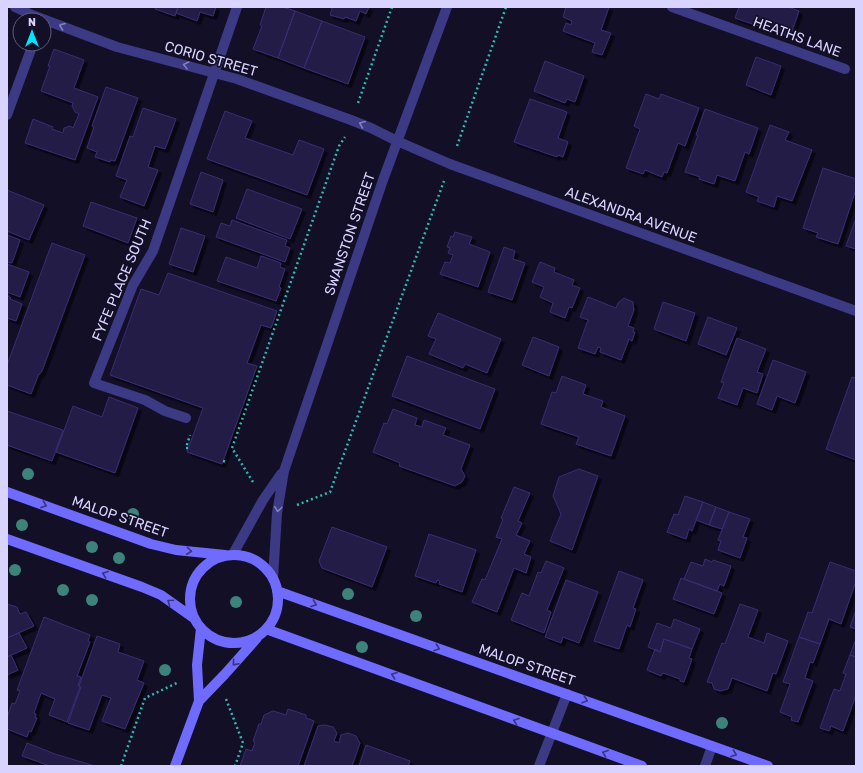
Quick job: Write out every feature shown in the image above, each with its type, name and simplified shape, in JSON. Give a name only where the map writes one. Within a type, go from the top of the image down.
[{"type":"street","name":"CORIO STREET","points":[[15,7],[26,12]]},
{"type":"street","points":[[214,73],[237,7]]},
{"type":"street","name":"SWANSTON STREET","points":[[273,579],[277,513],[284,471],[397,141],[447,7]]},
{"type":"street","name":"HEATHS LANE","points":[[672,7],[845,69]]},
{"type":"street","name":"CORIO STREET","points":[[52,23],[117,47],[237,79],[356,121],[397,141]]},
{"type":"street","points":[[7,115],[30,52]]},
{"type":"street","name":"FYFE PLACE SOUTH","points":[[186,418],[165,411],[145,400],[94,382],[132,285],[153,251],[214,73]]},
{"type":"street","name":"ALEXANDRA AVENUE","points":[[397,141],[450,164],[856,311]]},
{"type":"street","name":"SWANSTON STREET","points":[[230,555],[263,500],[284,471]]},
{"type":"street","name":"MALOP STREET","points":[[7,492],[151,544],[176,550],[230,555]]},
{"type":"street","points":[[7,539],[161,595],[195,620],[201,628],[210,635],[219,640],[230,642],[246,640],[264,631],[642,766]]},
{"type":"street","points":[[195,620],[190,599],[191,589],[200,571],[217,558],[230,555],[245,556],[254,560],[268,571],[273,579],[277,591],[278,604],[274,618],[219,681],[199,701]]},
{"type":"street","name":"MALOP STREET","points":[[277,591],[768,766]]},
{"type":"street","points":[[175,766],[199,701],[197,665],[201,628]]},
{"type":"street","points":[[539,766],[567,694]]},
{"type":"street","points":[[705,766],[712,746]]},
{"type":"path","points":[[356,106],[392,7]]},
{"type":"path","points":[[461,136],[506,7]]},
{"type":"path","points":[[263,500],[232,448],[339,146],[345,137]]},
{"type":"path","points":[[277,513],[330,492],[439,195]]},
{"type":"path","points":[[223,461],[227,462]]},
{"type":"path","points":[[121,766],[145,698],[198,674]]},
{"type":"path","points":[[219,681],[243,743],[235,766]]},
{"type":"building","points":[[156,7],[178,7],[175,16],[155,9]]},
{"type":"building","points":[[178,7],[216,7],[213,16],[200,12],[197,21],[176,13]]},
{"type":"building","points":[[266,7],[283,7],[295,11],[278,58],[253,49],[262,26],[260,25]]},
{"type":"building","points":[[328,7],[369,7],[366,14],[360,11],[356,21],[345,17],[344,19],[330,15],[332,8]]},
{"type":"building","points":[[566,7],[609,7],[601,30],[611,33],[602,55],[592,52],[595,43],[563,31],[566,23],[571,25],[572,21],[563,17]]},
{"type":"building","points":[[739,7],[788,7],[799,11],[790,37],[735,18]]},
{"type":"building","points":[[295,11],[322,21],[304,68],[278,58]]},
{"type":"building","points":[[322,21],[365,37],[348,84],[304,68]]},
{"type":"building","points":[[54,49],[84,60],[74,88],[98,97],[75,160],[25,143],[33,119],[53,127],[52,129],[63,133],[64,128],[70,126],[73,128],[79,114],[75,112],[72,106],[73,103],[41,91],[50,66],[48,66]]},
{"type":"building","points":[[756,57],[781,66],[771,95],[746,85]]},
{"type":"building","points":[[545,61],[584,76],[575,102],[567,99],[565,103],[534,91]]},
{"type":"building","points":[[106,87],[138,98],[115,161],[111,160],[110,162],[95,157],[97,152],[87,148],[94,127],[92,126]]},
{"type":"building","points":[[646,94],[659,99],[661,94],[699,108],[685,146],[678,143],[667,173],[664,172],[662,177],[645,170],[643,174],[626,168],[640,129],[634,126]]},
{"type":"building","points":[[530,99],[567,112],[558,138],[568,142],[563,157],[558,155],[557,157],[514,142]]},
{"type":"building","points":[[143,108],[176,119],[165,149],[155,146],[148,167],[158,170],[144,206],[120,197],[127,180],[116,176],[130,136],[133,137]]},
{"type":"building","points":[[705,109],[758,128],[749,154],[745,152],[735,181],[717,175],[714,184],[685,172]]},
{"type":"building","points":[[225,111],[252,121],[245,138],[293,155],[299,140],[324,149],[307,195],[207,159]]},
{"type":"building","points":[[770,125],[789,132],[785,140],[812,150],[792,201],[777,196],[774,207],[757,201],[759,197],[746,192]]},
{"type":"building","points":[[823,168],[856,179],[856,189],[838,244],[816,237],[818,233],[803,228]]},
{"type":"building","points":[[201,172],[223,180],[213,212],[190,204]]},
{"type":"building","points":[[247,189],[302,209],[290,239],[236,218]]},
{"type":"building","points":[[7,190],[44,205],[29,240],[7,231]]},
{"type":"building","points":[[91,202],[137,218],[128,243],[83,226]]},
{"type":"building","points":[[856,218],[856,249],[846,246]]},
{"type":"building","points":[[232,220],[287,240],[285,246],[290,248],[285,262],[216,237],[221,223],[230,226]]},
{"type":"building","points":[[181,228],[205,236],[193,272],[169,264]]},
{"type":"building","points":[[455,232],[472,237],[469,244],[490,252],[478,287],[440,274],[445,262],[450,263],[453,255],[448,253],[450,248],[447,247],[451,236],[453,237]]},
{"type":"building","points":[[7,235],[20,240],[12,263],[7,262]]},
{"type":"building","points":[[52,243],[85,255],[42,371],[38,376],[31,394],[7,385],[7,365]]},
{"type":"building","points":[[504,247],[515,251],[513,259],[525,263],[512,300],[488,292]]},
{"type":"building","points":[[261,256],[281,263],[280,267],[285,269],[279,287],[281,288],[276,301],[217,281],[226,257],[257,268]]},
{"type":"building","points":[[540,262],[555,268],[554,272],[574,280],[572,285],[580,288],[572,308],[569,307],[565,318],[550,312],[553,303],[540,297],[544,287],[532,282]]},
{"type":"building","points":[[7,264],[29,272],[20,297],[7,292]]},
{"type":"building","points":[[168,273],[277,311],[271,328],[261,325],[247,363],[257,366],[222,464],[187,452],[203,408],[110,375],[141,289],[159,295]]},
{"type":"building","points":[[7,294],[11,298],[10,299],[22,304],[16,321],[7,318]]},
{"type":"building","points":[[588,297],[616,308],[618,303],[624,298],[633,302],[634,310],[628,326],[634,328],[633,332],[635,332],[632,341],[629,339],[621,360],[600,352],[601,348],[598,347],[595,354],[578,348],[588,320],[580,317]]},
{"type":"building","points":[[663,302],[695,313],[686,341],[654,329]]},
{"type":"building","points":[[438,313],[501,339],[487,373],[465,364],[463,368],[429,354],[436,339],[428,336]]},
{"type":"building","points":[[708,317],[737,328],[726,355],[698,344]]},
{"type":"building","points":[[533,337],[559,347],[549,376],[522,365]]},
{"type":"building","points":[[737,338],[766,349],[757,372],[763,374],[757,393],[743,388],[737,405],[718,398],[724,383],[721,382]]},
{"type":"building","points":[[407,356],[495,389],[480,429],[392,396]]},
{"type":"building","points":[[773,360],[806,372],[795,403],[777,396],[772,410],[757,404]]},
{"type":"building","points":[[562,376],[586,385],[583,394],[603,401],[601,407],[625,416],[611,456],[576,444],[579,437],[541,424],[552,392],[556,393]]},
{"type":"building","points":[[852,377],[856,378],[856,460],[826,449]]},
{"type":"building","points":[[109,397],[138,408],[115,473],[56,452],[73,406],[102,417]]},
{"type":"building","points":[[393,409],[417,418],[415,425],[422,427],[424,420],[446,428],[443,435],[470,445],[461,469],[465,476],[462,482],[455,486],[399,466],[400,463],[373,452],[384,423],[387,424]]},
{"type":"building","points":[[7,411],[63,430],[52,461],[7,445]]},
{"type":"building","points":[[579,469],[598,476],[572,550],[550,541],[561,514],[553,496],[559,477]]},
{"type":"building","points":[[514,487],[530,493],[518,521],[522,523],[516,535],[530,541],[524,554],[531,557],[526,573],[514,568],[497,612],[472,602],[482,579],[485,580],[502,539],[496,537],[503,519],[501,518]]},
{"type":"building","points":[[685,496],[703,502],[692,531],[689,529],[686,539],[667,532],[674,514],[678,515]]},
{"type":"building","points":[[703,502],[716,507],[709,525],[696,520]]},
{"type":"building","points":[[716,507],[729,512],[722,529],[709,525]]},
{"type":"building","points":[[729,512],[750,519],[743,537],[747,538],[740,558],[718,550],[721,541],[718,540]]},
{"type":"building","points":[[332,527],[387,547],[372,587],[322,568],[319,561]]},
{"type":"building","points":[[429,534],[476,550],[462,592],[439,584],[440,581],[437,580],[436,583],[415,576]]},
{"type":"building","points":[[705,559],[731,566],[724,586],[720,584],[717,591],[684,579],[691,562],[703,566]]},
{"type":"building","points":[[546,561],[564,568],[547,610],[551,612],[544,633],[511,620],[522,593],[529,596],[538,572],[541,573]]},
{"type":"building","points":[[830,562],[856,571],[856,581],[841,624],[829,619],[820,644],[799,637],[808,612],[812,613]]},
{"type":"building","points":[[619,571],[643,580],[633,608],[636,609],[630,627],[627,625],[619,649],[594,641]]},
{"type":"building","points":[[681,578],[722,593],[714,614],[673,599]]},
{"type":"building","points":[[566,580],[598,592],[579,643],[563,637],[561,643],[545,637]]},
{"type":"building","points":[[7,604],[17,607],[20,614],[26,612],[34,626],[7,638]]},
{"type":"building","points":[[740,604],[758,610],[748,637],[764,643],[767,633],[788,641],[776,674],[773,673],[767,691],[732,678],[728,689],[720,691],[714,689],[712,683],[707,682],[722,643],[725,644]]},
{"type":"building","points":[[856,610],[856,629],[850,627]]},
{"type":"building","points":[[44,617],[90,635],[88,641],[90,642],[77,676],[81,677],[78,686],[80,687],[67,722],[49,715],[55,699],[41,693],[34,713],[36,714],[35,718],[37,718],[31,732],[29,731],[27,737],[7,729],[7,718],[12,703],[15,704],[20,691],[17,690]]},
{"type":"building","points":[[674,619],[700,629],[692,649],[664,639],[660,652],[648,647],[657,623],[671,628]]},
{"type":"building","points":[[19,633],[27,648],[7,657],[7,638]]},
{"type":"building","points":[[97,636],[120,644],[118,652],[144,661],[137,680],[144,683],[125,729],[102,721],[111,698],[102,695],[89,730],[68,723],[81,687],[79,686]]},
{"type":"building","points":[[799,637],[820,644],[813,663],[810,662],[805,678],[813,681],[798,722],[791,720],[792,717],[780,712],[790,684],[783,682]]},
{"type":"building","points":[[664,639],[692,649],[689,658],[692,659],[684,682],[663,673],[661,676],[647,670],[655,649],[660,652]]},
{"type":"building","points":[[856,639],[856,657],[850,655]]},
{"type":"building","points":[[11,655],[18,670],[7,675],[7,657]]},
{"type":"building","points":[[850,655],[856,657],[856,695],[843,731],[831,726],[829,731],[820,728],[834,689],[840,691],[846,674],[843,673]]},
{"type":"building","points":[[288,709],[306,715],[306,718],[314,721],[298,766],[240,766],[246,749],[252,751],[255,742],[253,741],[264,715],[273,711],[286,715]]},
{"type":"building","points":[[325,725],[333,727],[337,733],[334,741],[339,743],[341,735],[348,733],[356,736],[360,743],[352,766],[304,766],[318,726]]},
{"type":"building","points":[[27,743],[55,754],[95,766],[50,766],[22,756]]},
{"type":"building","points":[[366,745],[410,761],[408,766],[359,766]]}]
